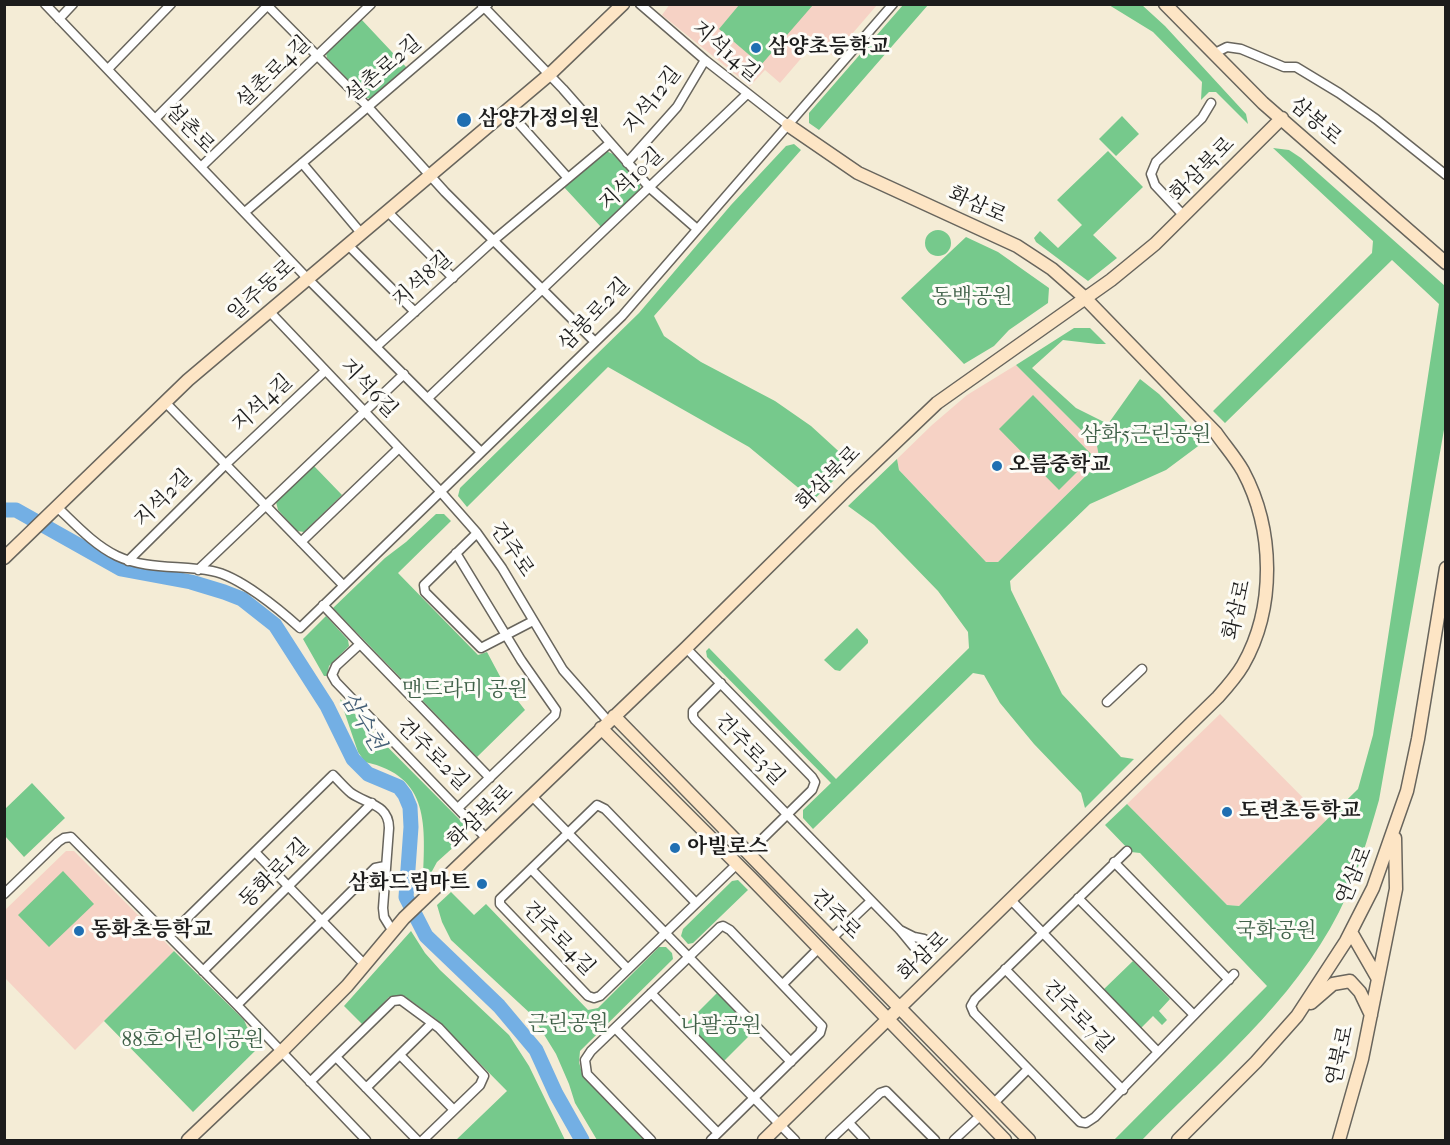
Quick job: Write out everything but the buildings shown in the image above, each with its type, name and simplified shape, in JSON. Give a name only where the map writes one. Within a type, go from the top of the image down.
[{"type":"street","name":"설촌로","points":[[45,4],[307,278]]},
{"type":"street","points":[[59,19],[73,4]]},
{"type":"street","points":[[108,69],[171,4]]},
{"type":"street","name":"설촌로4길","points":[[201,167],[371,4]]},
{"type":"street","name":"일주동로","points":[[4,558],[165,402],[307,278],[550,74],[623,4]]},
{"type":"street","name":"지석14길","points":[[640,4],[705,60],[788,125]]},
{"type":"street","name":"삼봉로2길","points":[[300,628],[595,342],[644,291],[893,4]]},
{"type":"street","name":"삼봉로","points":[[1165,4],[1263,103],[1446,263]]},
{"type":"street","points":[[155,119],[267,5],[368,107],[542,291],[595,342]]},
{"type":"street","name":"지석12길","points":[[485,6],[550,74],[650,188],[697,229]]},
{"type":"street","name":"설촌로2길","points":[[244,212],[485,6]]},
{"type":"street","points":[[1213,54],[1227,46],[1241,49],[1284,67],[1296,67],[1376,119],[1446,175]]},
{"type":"street","name":"지석12길","points":[[627,163],[677,107],[705,60]]},
{"type":"street","name":"지석10길","points":[[542,291],[747,94]]},
{"type":"street","points":[[1184,216],[1155,185],[1151,174],[1156,162],[1202,118],[1211,103]]},
{"type":"street","points":[[507,110],[568,178]]},
{"type":"street","name":"화삼북로","points":[[392,930],[687,648],[937,403],[1065,314],[1137,258],[1184,216],[1282,118]]},
{"type":"street","name":"화삼로","points":[[764,1140],[1218,697],[1234,678],[1254,640],[1265,598],[1267,568],[1262,524],[1256,501],[1238,463],[1216,433],[1085,298],[1052,269],[1017,246],[858,173],[788,125]]},
{"type":"street","name":"지석10길","points":[[494,240],[610,143]]},
{"type":"street","points":[[302,163],[361,233]]},
{"type":"street","points":[[387,211],[453,278]]},
{"type":"street","name":"지석8길","points":[[376,347],[494,240]]},
{"type":"street","points":[[348,245],[415,312]]},
{"type":"street","points":[[307,278],[481,452]]},
{"type":"street","points":[[428,398],[542,291]]},
{"type":"street","name":"지석6길","points":[[269,311],[440,491]]},
{"type":"street","name":"지석4길","points":[[226,464],[325,371]]},
{"type":"street","points":[[198,570],[404,374]]},
{"type":"street","name":"지석4길","points":[[165,402],[343,585]]},
{"type":"street","points":[[301,542],[399,448]]},
{"type":"street","name":"지석2길","points":[[128,561],[226,464]]},
{"type":"street","name":"건주로","points":[[440,491],[477,533],[567,675],[608,722],[644,772],[737,864],[1005,1140]]},
{"type":"street","name":"지석2길","points":[[54,509],[99,545],[128,561],[213,571],[233,579],[280,610],[300,628]]},
{"type":"street","points":[[477,533],[424,585],[424,592],[479,647],[485,647],[533,621]]},
{"type":"street","name":"건주로2길","points":[[360,644],[334,669],[332,675],[334,680],[458,808],[555,716],[556,710],[534,680],[456,553]]},
{"type":"street","name":"연삼로","points":[[1178,1140],[1256,1062],[1297,1016],[1351,932],[1373,888],[1407,791],[1418,739],[1446,568]]},
{"type":"street","name":"건주로2길","points":[[323,605],[490,778]]},
{"type":"street","name":"건주로3길","points":[[687,648],[814,779],[815,785],[812,790],[747,854]]},
{"type":"street","points":[[1107,702],[1142,669]]},
{"type":"street","name":"건주로3길","points":[[721,683],[693,711],[693,717],[787,814]]},
{"type":"street","name":"건주로","points":[[608,722],[681,785],[1029,1140]]},
{"type":"street","points":[[644,772],[636,759],[636,753],[681,785]]},
{"type":"street","name":"동화로1길","points":[[169,936],[333,775],[352,794],[372,803],[203,971]]},
{"type":"street","points":[[531,795],[791,1062]]},
{"type":"street","points":[[188,1140],[282,1051],[365,965],[392,930],[384,917],[389,821],[383,811],[372,803]]},
{"type":"street","name":"건주로4길","points":[[696,903],[602,806],[595,807],[500,899],[503,908],[591,998],[600,996],[737,864]]},
{"type":"street","points":[[458,808],[487,839]]},
{"type":"street","points":[[787,814],[900,930]]},
{"type":"street","name":"연북로","points":[[1339,1140],[1362,1059],[1396,890],[1395,829]]},
{"type":"street","points":[[4,894],[58,842],[71,837],[282,1051],[366,1140]]},
{"type":"street","points":[[1114,862],[1232,977],[1092,1120],[1083,1123],[971,1009],[975,999],[1114,862],[1126,851]]},
{"type":"street","points":[[255,852],[365,965]]},
{"type":"street","points":[[237,1005],[375,868],[386,866]]},
{"type":"street","name":"건주로4길","points":[[531,869],[628,969]]},
{"type":"street","points":[[1078,898],[1194,1015]]},
{"type":"street","name":"건주로7길","points":[[1011,900],[1158,1052]]},
{"type":"street","points":[[831,939],[871,901]]},
{"type":"street","points":[[651,1140],[585,1070],[587,1056],[720,927],[727,927],[822,1026],[820,1034],[711,1140]]},
{"type":"street","points":[[1351,932],[1378,979]]},
{"type":"street","points":[[783,984],[819,948]]},
{"type":"street","name":"건주로7길","points":[[1005,969],[1122,1090]]},
{"type":"street","points":[[1297,1016],[1334,984],[1350,981],[1360,992],[1371,1014]]},
{"type":"street","points":[[651,993],[795,1140]]},
{"type":"street","points":[[310,1082],[393,1001],[401,1000],[432,1023],[484,1076],[480,1085],[423,1140]]},
{"type":"street","points":[[366,1088],[432,1023]]},
{"type":"street","points":[[615,1028],[718,1133]]},
{"type":"street","points":[[400,1055],[454,1110]]},
{"type":"street","points":[[337,1058],[417,1140]]},
{"type":"street","points":[[993,1104],[1029,1069]]},
{"type":"street","points":[[830,1140],[880,1093],[886,1091],[935,1140]]},
{"type":"street","points":[[954,1140],[981,1115]]},
{"type":"street","points":[[849,1123],[865,1140]]},
{"type":"shaded area","name":"삼양초등학교","points":[[670,4],[877,5],[833,56],[816,41],[780,83],[765,70],[750,86],[662,15]]},
{"type":"shaded area","name":"오름중학교","points":[[1016,365],[1097,446],[1100,462],[998,562],[986,562],[899,470],[897,459],[967,395]]},
{"type":"shaded area","name":"도련초등학교","points":[[1220,714],[1326,821],[1239,906],[1227,905],[1127,804]]},
{"type":"shaded area","name":"동화초등학교","points":[[66,851],[74,851],[174,951],[75,1050],[5,978],[5,910]]},
{"type":"green space","points":[[739,5],[813,5],[761,65],[719,29]]},
{"type":"green space","points":[[903,5],[928,5],[819,130],[809,123],[809,113]]},
{"type":"green space","points":[[1109,5],[1142,5],[1165,26],[1246,114],[1248,124],[1216,92],[1209,92],[1201,100],[1202,82],[1153,32]]},
{"type":"green space","points":[[361,19],[407,68],[373,99],[366,98],[327,58],[326,53]]},
{"type":"green space","points":[[1122,116],[1139,134],[1116,156],[1099,139]]},
{"type":"green space","points":[[794,144],[801,150],[654,316],[664,336],[701,362],[775,401],[811,426],[846,458],[856,459],[808,505],[807,495],[749,447],[608,367],[467,507],[458,496],[460,488],[639,313],[731,205],[786,146]]},
{"type":"green space","name":"국화공원","points":[[1273,148],[1289,150],[1301,158],[1445,286],[1445,424],[1379,800],[1362,857],[1339,912],[1320,945],[1298,976],[1249,1034],[1142,1140],[1114,1140],[1267,986],[1140,853],[1131,852],[1105,825],[1127,804],[1227,905],[1239,906],[1358,789],[1373,735],[1439,304],[1392,260],[1225,423],[1213,411],[1372,253],[1373,241]]},
{"type":"green space","points":[[606,151],[613,154],[641,184],[639,191],[601,227],[563,186]]},
{"type":"green space","points":[[1108,151],[1143,187],[1093,235],[1117,258],[1088,281],[1036,242],[1034,238],[1040,231],[1058,248],[1082,225],[1057,200]]},
{"type":"green space","points":[[938,230],[947,234],[951,243],[947,252],[938,256],[929,252],[925,243],[929,234]]},
{"type":"green space","name":"동백공원","points":[[966,237],[998,252],[1049,288],[1048,303],[1009,330],[994,346],[964,364],[901,298]]},
{"type":"green space","name":"삼화5근린공원","points":[[1074,328],[1090,328],[1106,344],[1063,340],[1032,368],[1076,408],[1108,424],[1140,379],[1159,394],[1205,441],[1166,470],[1090,504],[1010,581],[1011,590],[1062,694],[1121,757],[1134,759],[1085,808],[1081,793],[1034,744],[1000,703],[984,675],[973,673],[813,829],[803,818],[803,810],[831,783],[707,657],[706,651],[709,648],[836,779],[969,648],[968,632],[938,591],[874,525],[848,506],[897,459],[899,470],[986,562],[998,562],[1100,462],[1097,446],[1016,365]]},
{"type":"green space","points":[[1033,395],[1093,456],[1059,490],[999,429]]},
{"type":"green space","points":[[314,466],[342,495],[304,532],[297,531],[278,510],[276,502]]},
{"type":"green space","name":"맨드라미 공원","points":[[436,514],[444,514],[451,521],[398,573],[478,655],[487,652],[503,682],[525,710],[477,757],[333,608],[385,558]]},
{"type":"green space","points":[[326,616],[348,640],[349,646],[329,666],[327,676],[324,676],[303,639]]},
{"type":"green space","points":[[857,628],[868,643],[840,671],[835,670],[824,660]]},
{"type":"green space","points":[[340,699],[467,827],[467,835],[437,862],[423,881],[424,842],[420,807],[413,792],[402,779],[387,769],[365,762],[358,752]]},
{"type":"green space","points":[[32,783],[65,818],[24,857],[5,836],[5,809]]},
{"type":"green space","points":[[63,871],[94,904],[49,947],[18,915]]},
{"type":"green space","points":[[738,880],[748,890],[693,943],[688,944],[681,936],[683,929],[732,881]]},
{"type":"green space","name":"근린공원","points":[[451,892],[474,915],[486,904],[588,1010],[598,1008],[659,947],[666,947],[672,953],[673,959],[580,1051],[579,1062],[583,1077],[645,1140],[597,1140],[575,1103],[556,1054],[532,1015],[451,940],[437,905]]},
{"type":"green space","points":[[411,931],[425,953],[440,970],[509,1035],[529,1066],[565,1140],[456,1140],[507,1091],[436,1019],[403,995],[389,997],[363,1025],[344,1006]]},
{"type":"green space","name":"88호어린이공원","points":[[174,951],[244,1020],[257,1038],[257,1049],[193,1112],[104,1021]]},
{"type":"green space","points":[[1133,961],[1170,999],[1159,1011],[1167,1020],[1162,1025],[1153,1016],[1141,1028],[1103,990]]},
{"type":"green space","name":"나팔공원","points":[[717,993],[754,1031],[724,1061],[687,1023]]},
{"type":"waterway","name":"삼수천","points":[[4,510],[16,510],[121,569],[191,582],[242,599],[275,625],[327,706],[353,759],[368,774],[399,787],[405,795],[410,807],[411,827],[406,897],[426,936],[499,1006],[536,1050],[556,1094],[582,1140]]},
{"type":"place","name":"삼양초등학교","points":[[756,48]]},
{"type":"place","name":"삼양가정의원","points":[[464,120]]},
{"type":"place","name":"오름중학교","points":[[997,466]]},
{"type":"place","name":"도련초등학교","points":[[1227,812]]},
{"type":"place","name":"아빌로스","points":[[675,848]]},
{"type":"place","name":"삼화드림마트","points":[[482,884]]},
{"type":"place","name":"동화초등학교","points":[[79,931]]}]
